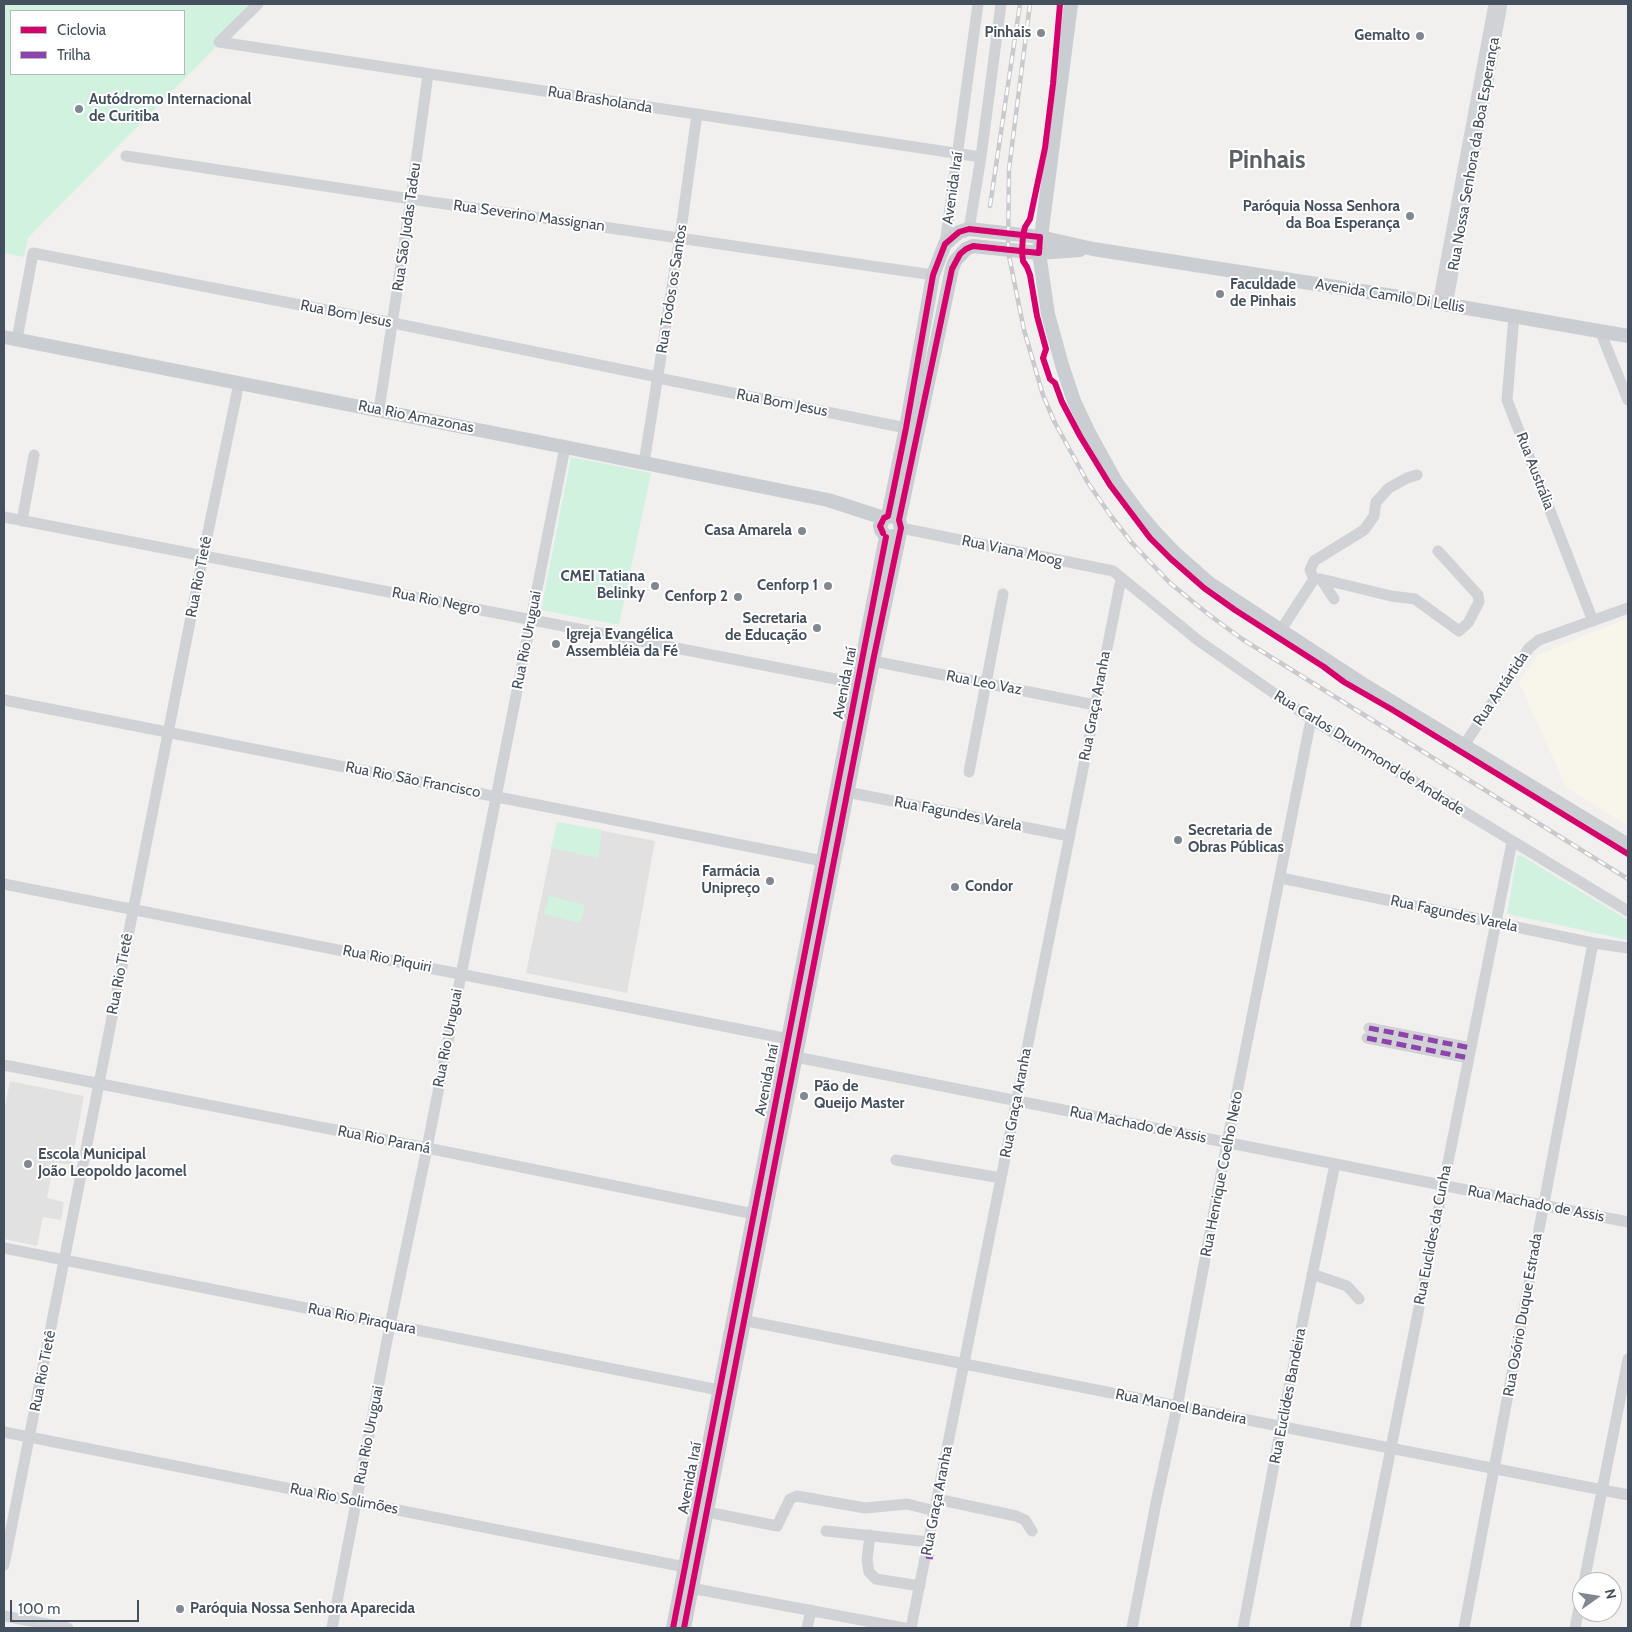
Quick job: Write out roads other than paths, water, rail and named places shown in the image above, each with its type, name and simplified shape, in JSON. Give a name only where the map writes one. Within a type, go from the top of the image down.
[{"type":"main road","points":[[1071,4],[1039,253],[1048,314],[1074,401],[1088,434],[1116,482],[1138,512],[1175,553],[1209,582],[1366,686],[1628,845]]},
{"type":"main road","points":[[945,244],[959,232],[969,229]]},
{"type":"main road","name":"Avenida Camilo Di Lellis","points":[[969,229],[1040,237],[1093,249],[1442,304],[1628,336]]},
{"type":"main road","name":"Avenida Iraí","points":[[824,884],[823,861],[863,684],[873,661],[891,526],[893,492],[933,275],[945,244]]},
{"type":"main road","name":"Avenida Camilo Di Lellis","points":[[973,246],[1039,253],[1093,249]]},
{"type":"main road","name":"Avenida Iraí","points":[[673,1628],[687,1587],[707,1512],[733,1347],[793,1040],[824,884],[848,792],[863,684],[891,526],[952,269],[960,254],[973,246]]},
{"type":"main road","name":"Rua Rio Amazonas","points":[[10,338],[828,500],[860,516],[891,526]]},
{"type":"main road","points":[[828,500],[871,506],[880,505],[888,500],[893,492]]},
{"type":"main road","name":"Avenida Iraí","points":[[764,1191],[796,1057],[793,1040]]},
{"type":"main road","name":"Avenida Iraí","points":[[684,1628],[687,1587],[685,1567],[720,1390],[733,1347]]},
{"type":"street","name":"Rua Brasholanda","points":[[258,4],[219,42],[981,157]]},
{"type":"street","name":"Avenida Iraí","points":[[945,244],[978,4]]},
{"type":"street","name":"Avenida Iraí","points":[[969,229],[981,157],[1001,4]]},
{"type":"street","name":"Rua Nossa Senhora da Boa Esperança","points":[[1442,304],[1494,4]]},
{"type":"street","name":"Rua Nossa Senhora da Boa Esperança","points":[[1442,304],[1502,4]]},
{"type":"street","name":"Rua São Judas Tadeu","points":[[379,410],[412,200],[428,74]]},
{"type":"street","name":"Rua Todos os Santos","points":[[644,463],[680,237],[697,114]]},
{"type":"street","name":"Rua Severino Massignan","points":[[126,156],[412,200],[680,237],[933,275]]},
{"type":"street","name":"Rua Bom Jesus","points":[[10,338],[33,254],[393,323],[906,428]]},
{"type":"street","name":"Rua Austrália","points":[[1514,316],[1507,400],[1593,620]]},
{"type":"street","points":[[1600,332],[1628,400]]},
{"type":"street","name":"Rua Rio Tietê","points":[[4,1565],[132,910],[203,556],[240,383]]},
{"type":"street","name":"Rua Rio Uruguai","points":[[332,1628],[564,447]]},
{"type":"street","points":[[22,521],[34,455]]},
{"type":"street","points":[[1334,599],[1310,570],[1314,562],[1364,530],[1374,516],[1376,502],[1389,488],[1417,475]]},
{"type":"street","name":"Rua Rio Negro","points":[[4,517],[863,684]]},
{"type":"street","name":"Rua Viana Moog","points":[[891,526],[1113,571],[1121,579]]},
{"type":"street","points":[[1318,579],[1390,599],[1415,599],[1459,631],[1468,623],[1479,602],[1478,595],[1438,551]]},
{"type":"street","name":"Rua Graça Aranha","points":[[911,1628],[920,1586],[930,1556],[929,1542],[936,1505],[1121,579]]},
{"type":"street","name":"Rua Carlos Drummond de Andrade","points":[[1121,579],[1199,641],[1311,719],[1628,911]]},
{"type":"street","points":[[1281,630],[1318,579]]},
{"type":"street","points":[[968,772],[1003,594]]},
{"type":"street","name":"Rua Antártida","points":[[1464,745],[1529,648],[1539,640],[1628,608]]},
{"type":"street","name":"Rua Leo Vaz","points":[[873,661],[1095,705]]},
{"type":"street","name":"Rua Rio São Francisco","points":[[4,700],[823,861]]},
{"type":"street","name":"Rua Henrique Coelho Neto","points":[[1132,1628],[1311,719]]},
{"type":"street","name":"Rua Fagundes Varela","points":[[848,792],[1069,836]]},
{"type":"street","name":"Rua Euclides da Cunha","points":[[1355,1628],[1512,842]]},
{"type":"street","name":"Rua Fagundes Varela","points":[[1281,878],[1496,923],[1628,948]]},
{"type":"street","name":"Rua Rio Piquiri","points":[[4,884],[793,1040]]},
{"type":"street","name":"Rua Osório Duque Estrada","points":[[1464,1628],[1593,942]]},
{"type":"street","points":[[1368,1033],[1470,1053]]},
{"type":"street","name":"Rua Machado de Assis","points":[[796,1057],[1628,1222]]},
{"type":"street","name":"Rua Rio Paraná","points":[[4,1065],[427,1148],[759,1217]]},
{"type":"street","points":[[896,1160],[1001,1178]]},
{"type":"street","name":"Rua Euclides Bandeira","points":[[1243,1628],[1281,1427],[1335,1164]]},
{"type":"street","name":"Rua Rio Piraquara","points":[[4,1248],[720,1390]]},
{"type":"street","points":[[1312,1274],[1348,1286],[1359,1299]]},
{"type":"street","name":"Rua Manoel Bandeira","points":[[739,1319],[1628,1496]]},
{"type":"street","points":[[1586,1572],[1628,1359]]},
{"type":"street","name":"Rua Rio Solimões","points":[[4,1432],[685,1567]]},
{"type":"street","points":[[707,1512],[777,1526],[790,1499],[797,1496],[865,1508],[883,1505],[936,1505],[1016,1516],[1025,1520],[1032,1531]]},
{"type":"street","points":[[826,1531],[929,1542]]},
{"type":"street","points":[[870,1535],[867,1560],[869,1572],[876,1579],[920,1586]]},
{"type":"street","points":[[687,1587],[904,1628]]},
{"type":"street","points":[[807,1628],[810,1610]]},
{"type":"street","points":[[4,1616],[68,1628]]},
{"type":"railway","points":[[990,206],[1020,4]]},
{"type":"railway","points":[[1030,4],[1009,169],[1008,251],[1024,330],[1043,395],[1054,421],[1088,483],[1132,543],[1170,583],[1242,639],[1628,879]]},
{"type":"place","name":"Pinhais","points":[[1041,33]]},
{"type":"place","name":"Gemalto","points":[[1420,36]]},
{"type":"place","name":"Autódromo Internacional de Curitiba","points":[[79,109]]},
{"type":"place","name":"Paróquia Nossa Senhora da Boa Esperança","points":[[1410,216]]},
{"type":"place","name":"Faculdade de Pinhais","points":[[1220,294]]},
{"type":"place","name":"Casa Amarela","points":[[802,531]]},
{"type":"place","name":"CMEI Tatiana Belinky","points":[[655,586]]},
{"type":"place","name":"Cenforp 1","points":[[828,586]]},
{"type":"place","name":"Cenforp 2","points":[[738,597]]},
{"type":"place","name":"Secretaria de Educação","points":[[817,628]]},
{"type":"place","name":"Igreja Evangélica Assembléia da Fé","points":[[556,644]]},
{"type":"place","name":"Secretaria de Obras Públicas","points":[[1178,840]]},
{"type":"place","name":"Farmácia Unipreço","points":[[770,881]]},
{"type":"place","name":"Condor","points":[[955,887]]},
{"type":"place","name":"Pão de Queijo Master","points":[[804,1096]]},
{"type":"place","name":"Escola Municipal João Leopoldo Jacomel","points":[[28,1164]]},
{"type":"place","name":"Paróquia Nossa Senhora Aparecida","points":[[180,1609]]},
{"type":"district","name":"Pinhais","points":[[1267,161]]}]
